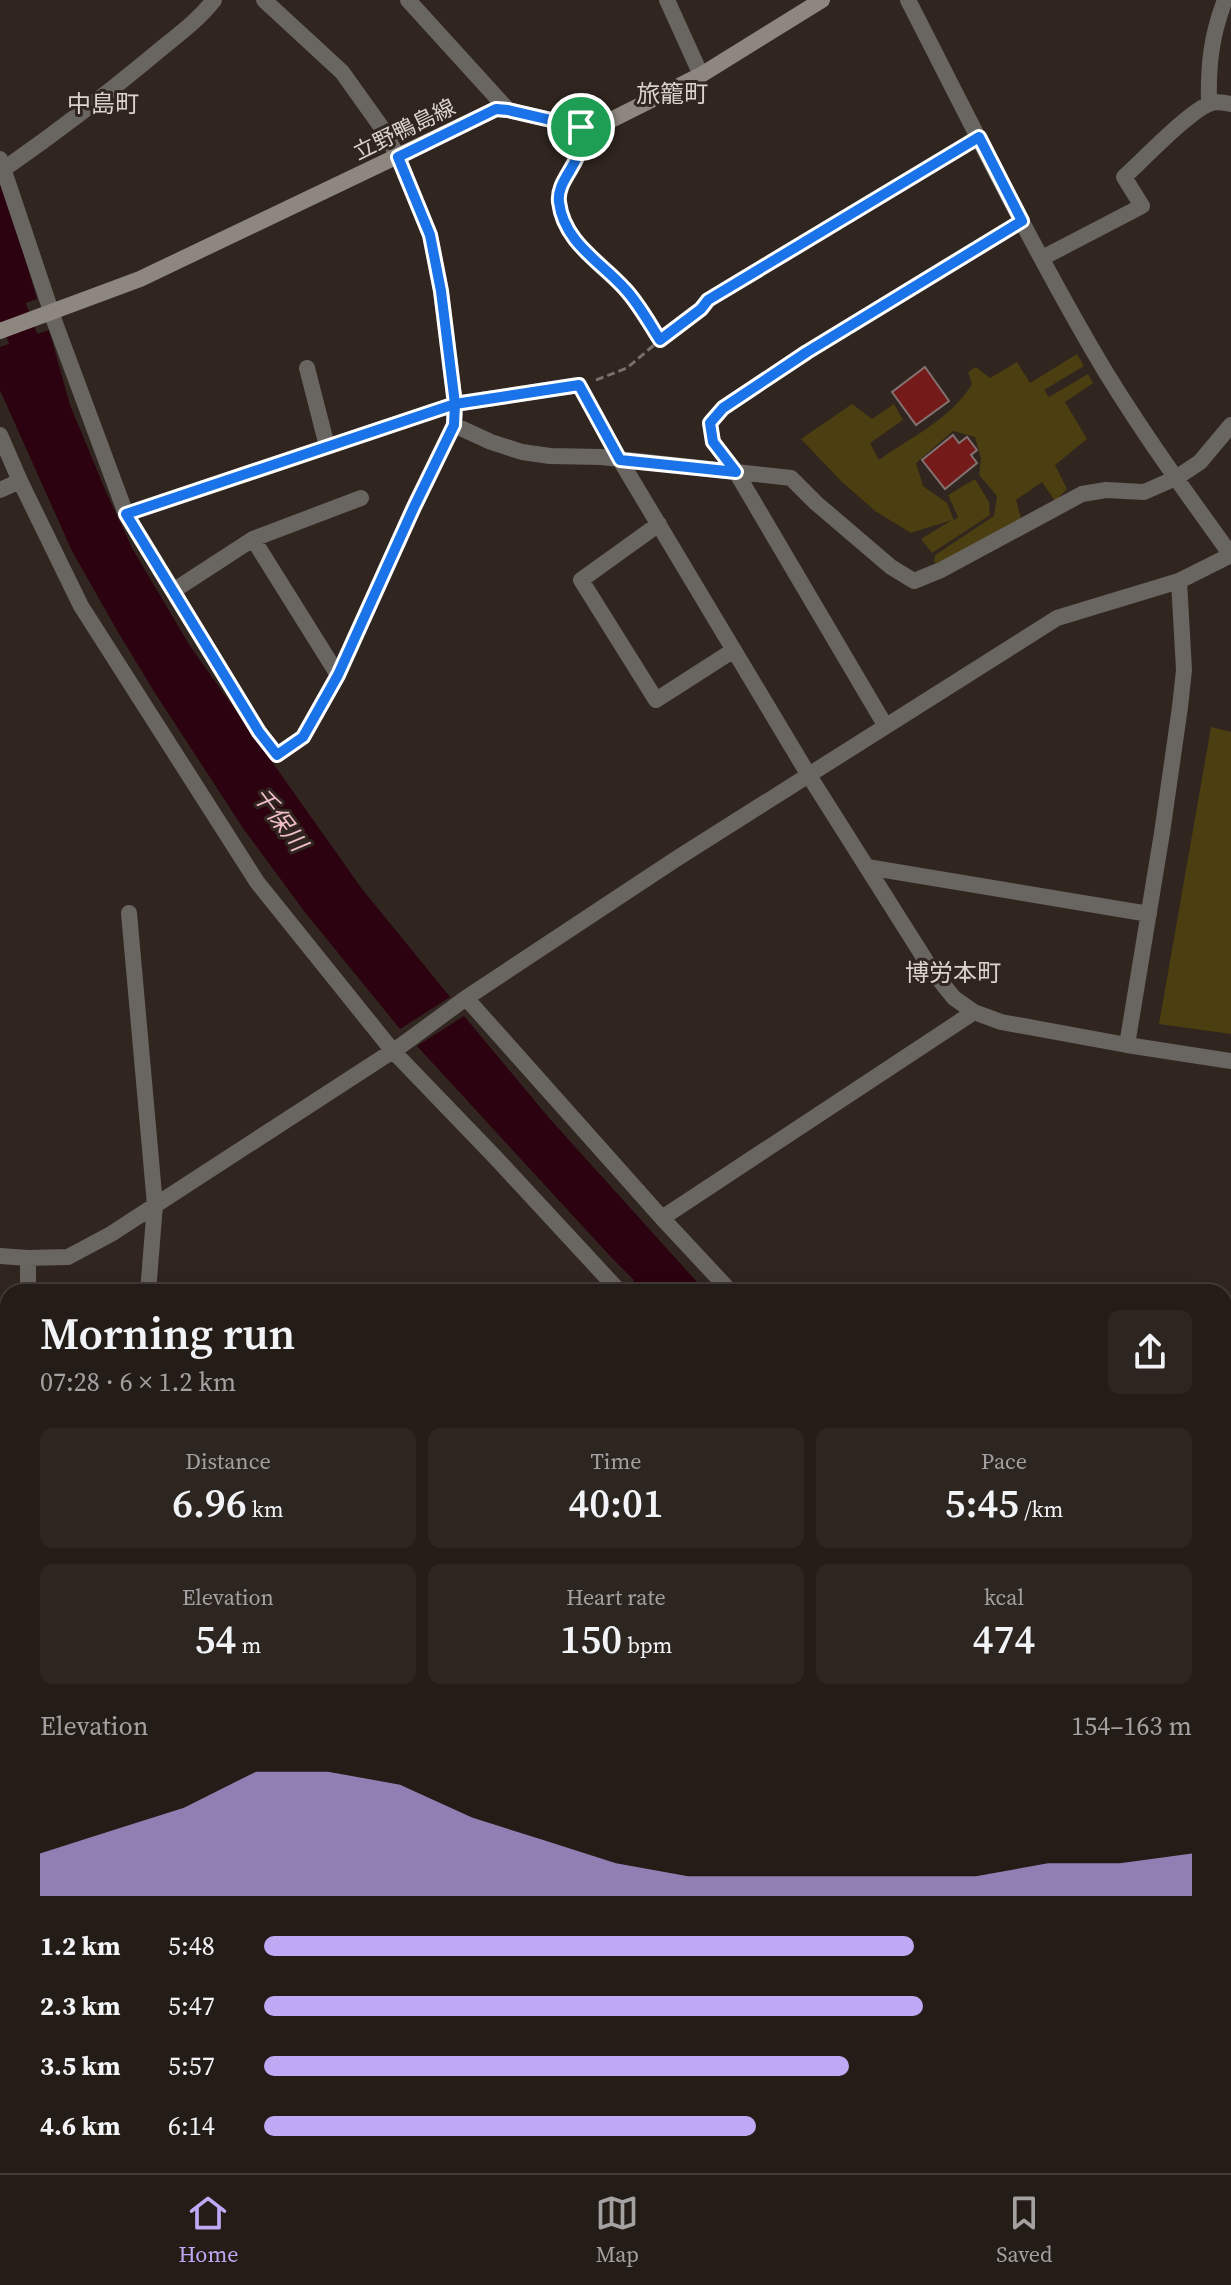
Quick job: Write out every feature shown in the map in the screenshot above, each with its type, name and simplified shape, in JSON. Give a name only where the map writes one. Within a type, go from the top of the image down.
[{"type":"main road","points":[[508,110],[581,127],[607,122],[701,75],[822,0]]},
{"type":"main road","name":"立野鴨島線","points":[[0,331],[140,279],[496,109],[508,110]]},
{"type":"street","points":[[214,0],[202,15],[68,124],[2,164],[48,312],[126,514],[259,732],[277,755],[303,737],[338,675],[454,425],[455,404],[441,291],[430,235],[398,157],[382,128],[342,72],[264,0]]},
{"type":"street","points":[[408,0],[508,110]]},
{"type":"street","points":[[667,0],[701,75]]},
{"type":"street","points":[[0,1256],[68,1257],[111,1234],[808,774],[1057,618],[1179,581],[1231,555],[1092,350],[908,0]]},
{"type":"street","points":[[1209,104],[1208,65],[1225,0]]},
{"type":"street","points":[[1042,258],[1142,206],[1124,177],[1179,125],[1209,104],[1231,104]]},
{"type":"street","points":[[885,725],[736,472],[713,442],[710,423],[723,408],[807,352],[1022,221]]},
{"type":"street","points":[[307,368],[327,446]]},
{"type":"street","points":[[126,514],[455,404],[579,385],[620,460],[808,774],[933,972],[954,998],[974,1012],[1001,1022],[1231,1061]]},
{"type":"street","points":[[454,425],[522,452],[601,457],[791,478],[891,567],[914,581],[941,570],[1082,494],[1106,490],[1144,492],[1176,478],[1200,462],[1231,425]]},
{"type":"street","points":[[0,435],[81,606],[257,882],[397,1047],[612,1284]]},
{"type":"street","points":[[0,490],[20,481]]},
{"type":"street","points":[[173,591],[253,539],[361,498]]},
{"type":"street","points":[[659,524],[581,580],[656,700],[734,650]]},
{"type":"street","points":[[253,539],[338,675]]},
{"type":"street","points":[[1127,1045],[1184,670],[1179,581]]},
{"type":"street","points":[[867,867],[1149,914]]},
{"type":"street","points":[[129,913],[155,1205],[149,1284]]},
{"type":"street","points":[[463,1000],[724,1284]]},
{"type":"street","points":[[662,1218],[974,1012]]},
{"type":"street","points":[[28,1258],[28,1284]]},
{"type":"street","points":[[598,1284],[599,1272]]},
{"type":"path","points":[[581,127],[581,143],[576,159],[561,185],[558,201],[563,215],[572,236],[626,290],[660,340]]},
{"type":"path","points":[[579,385],[627,368],[708,300],[979,137]]},
{"type":"shaded area","points":[[1077,354],[1084,366],[1044,390],[1049,397],[1088,374],[1093,383],[1065,402],[1087,439],[1055,465],[1067,489],[1055,501],[1042,482],[1016,500],[1021,518],[942,565],[934,562],[935,555],[994,516],[997,496],[979,475],[981,459],[975,437],[953,431],[916,463],[923,486],[947,503],[954,520],[958,517],[948,495],[975,479],[989,502],[990,515],[932,553],[921,539],[952,520],[911,533],[875,511],[801,439],[852,404],[872,419],[894,404],[903,420],[870,443],[879,460],[953,408],[972,384],[968,372],[976,367],[990,378],[1017,362],[1030,383]]},
{"type":"shaded area","points":[[1211,727],[1231,732],[1231,1034],[1159,1024]]},
{"type":"water","points":[[0,174],[37,299],[0,312]]},
{"type":"water","points":[[49,330],[70,405],[106,492],[132,548],[190,646],[362,889],[450,997],[400,1029],[304,911],[243,828],[155,693],[72,551],[0,390],[0,347]]},
{"type":"water","points":[[464,1016],[549,1118],[699,1284],[632,1284],[634,1280],[417,1046]]},
{"type":"building","points":[[925,367],[949,401],[916,425],[892,392]]},
{"type":"building","points":[[953,435],[959,443],[967,437],[977,450],[971,455],[977,463],[945,489],[922,460]]},
{"type":"waterway","name":"千保川","points":[[0,278],[37,375]]},
{"type":"district","name":"旅籠町","points":[[672,93]]},
{"type":"district","name":"中島町","points":[[103,103]]},
{"type":"district","name":"博労本町","points":[[953,972]]},
{"type":"route","points":[[581,127],[496,109],[398,157],[430,235],[441,291],[455,404],[454,425],[338,675],[303,737],[277,755],[259,732],[126,514],[455,404],[579,385],[620,460],[736,472],[713,442],[710,423],[723,408],[807,352],[1022,221],[979,137],[708,300],[701,309],[660,340],[626,290],[572,236],[563,215],[558,201],[561,185],[576,159],[581,143],[581,127]]}]
